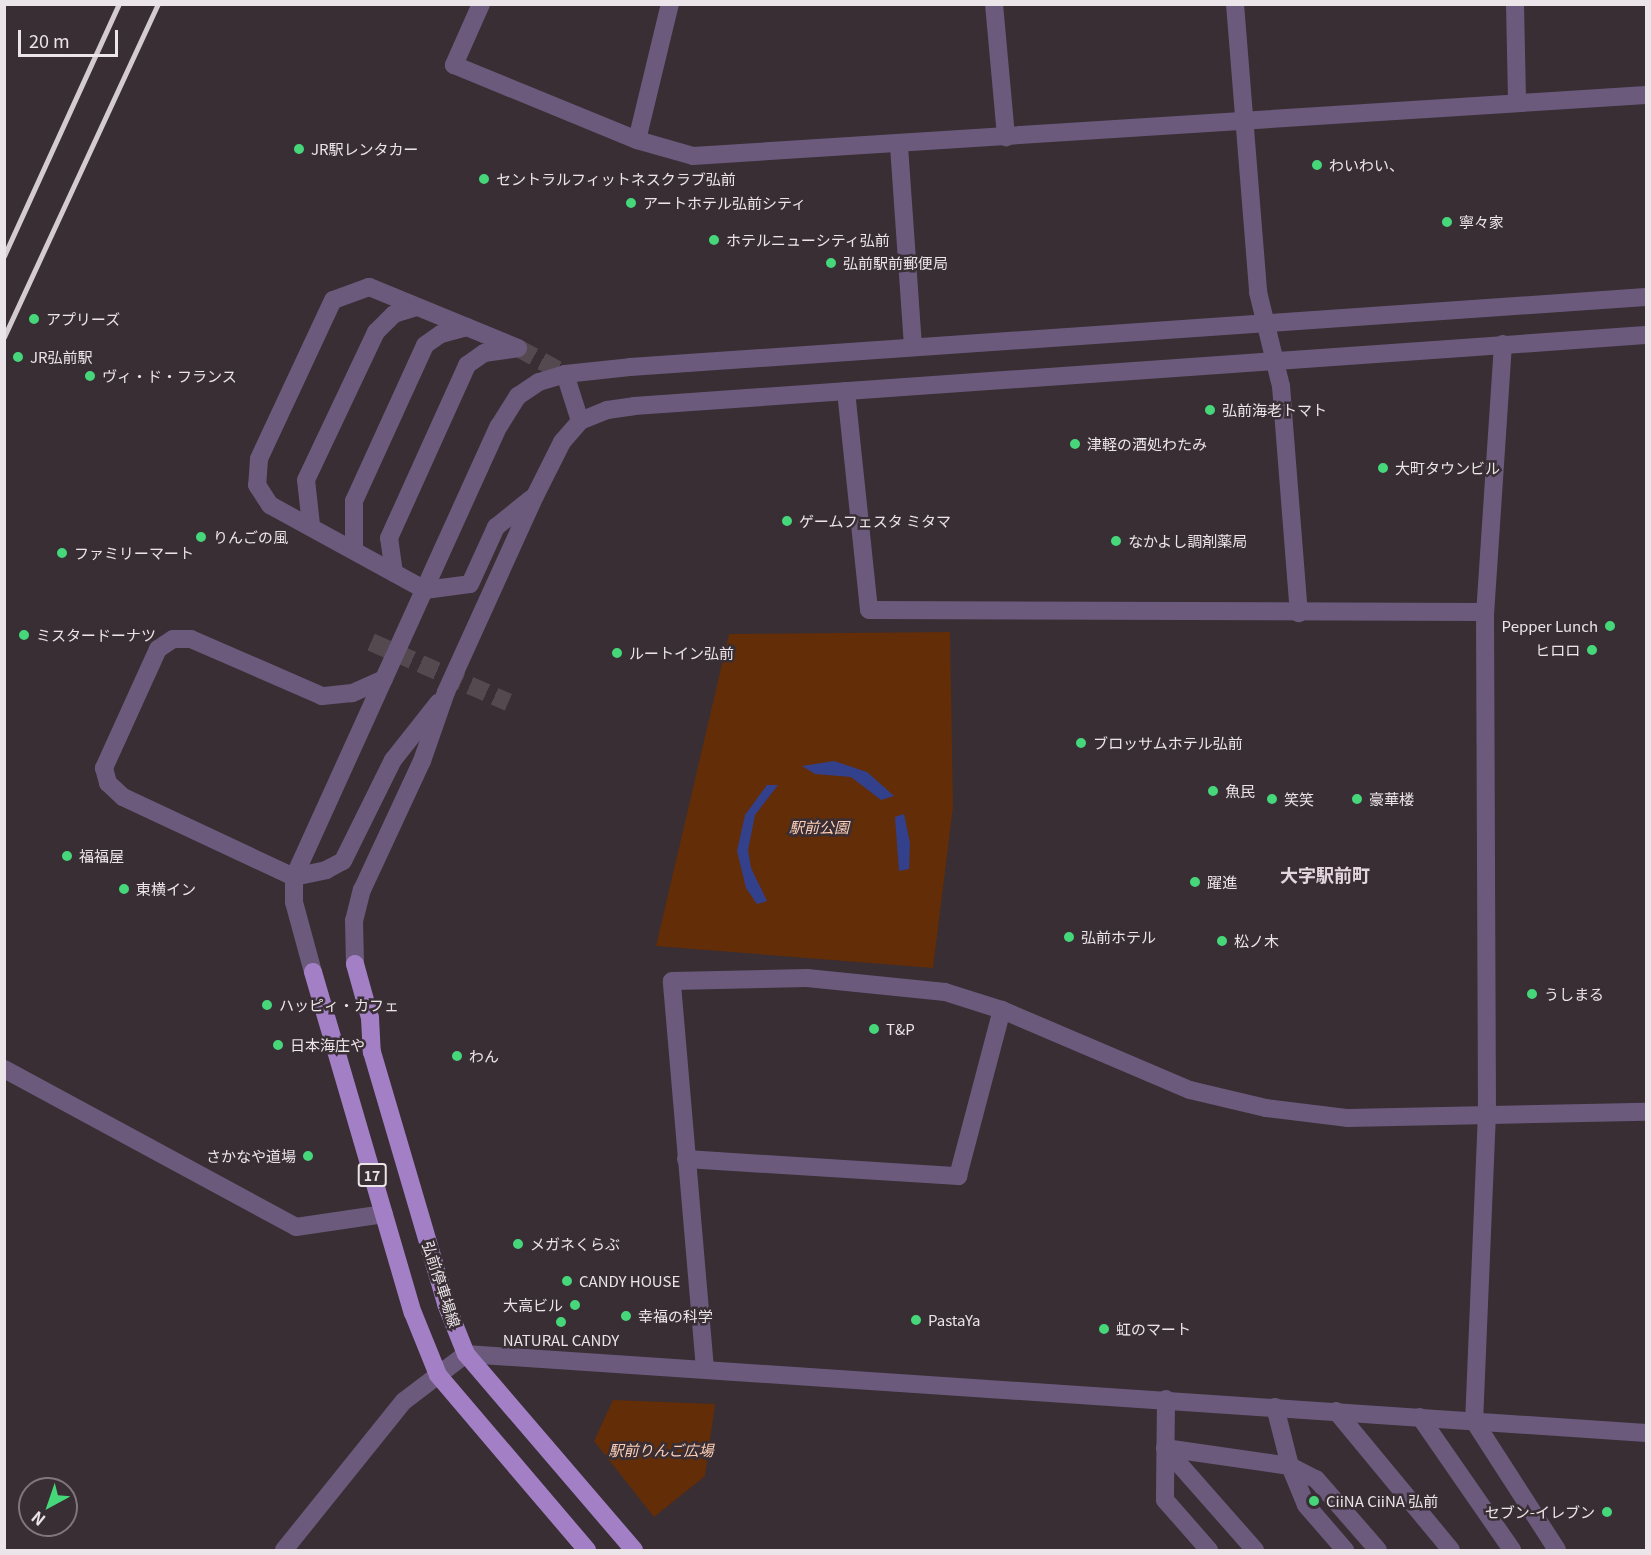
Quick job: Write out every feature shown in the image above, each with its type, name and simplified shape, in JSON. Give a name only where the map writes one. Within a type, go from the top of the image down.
[{"type":"main road","name":"弘前停車場線","points":[[355,964],[370,1018],[372,1052],[446,1304],[466,1354],[634,1551]]},
{"type":"main road","name":"17","points":[[313,972],[413,1313],[438,1375],[587,1551]]},
{"type":"street","points":[[481,4],[454,65],[637,140],[693,156],[899,146],[1517,102],[1647,95]]},
{"type":"street","points":[[637,140],[670,4]]},
{"type":"street","points":[[994,4],[1006,137]]},
{"type":"street","points":[[1235,4],[1258,292],[1281,386],[1299,613]]},
{"type":"street","points":[[1515,4],[1517,102]]},
{"type":"street","points":[[899,146],[912,347]]},
{"type":"street","points":[[394,573],[389,538],[467,365],[484,353],[518,348],[369,287],[333,300],[259,459],[257,485],[270,505],[311,525],[394,573],[425,590],[470,584],[496,526],[535,496]]},
{"type":"street","points":[[313,972],[294,902],[294,877],[507,413],[518,396],[539,382],[565,374],[912,347],[1647,297]]},
{"type":"street","points":[[311,525],[306,480],[376,332],[394,314],[417,307]]},
{"type":"street","points":[[354,549],[354,501],[425,345],[441,334],[467,327]]},
{"type":"street","points":[[355,964],[354,921],[362,890],[422,761],[446,693],[535,496],[562,441],[580,421],[607,410],[634,406],[1647,334]]},
{"type":"street","points":[[1503,344],[1485,612],[1487,1113],[1474,1421],[1557,1551]]},
{"type":"street","points":[[565,374],[580,421]]},
{"type":"street","points":[[846,391],[869,610],[1485,612]]},
{"type":"street","points":[[384,680],[352,693],[322,696],[191,639],[173,639],[158,649],[104,768],[108,783],[123,797],[294,877],[327,870],[343,861],[393,760],[446,693]]},
{"type":"street","points":[[705,1369],[672,981],[807,978],[945,992],[1002,1010],[1190,1090],[1266,1108],[1348,1118],[1487,1113],[1647,1112]]},
{"type":"street","points":[[686,1160],[958,1176],[1002,1010]]},
{"type":"street","points":[[4,1069],[296,1227],[384,1214]]},
{"type":"street","points":[[284,1551],[404,1401],[466,1354],[1166,1399],[1647,1433]]},
{"type":"street","points":[[1166,1399],[1165,1500],[1209,1551]]},
{"type":"street","points":[[1275,1407],[1290,1466],[1306,1505],[1345,1551]]},
{"type":"street","points":[[1336,1411],[1450,1551]]},
{"type":"street","points":[[1419,1417],[1512,1551]]},
{"type":"street","points":[[1165,1448],[1290,1466],[1316,1479],[1378,1551]]},
{"type":"street","points":[[1165,1448],[1255,1551]]},
{"type":"green space","name":"駅前公園","points":[[950,632],[953,807],[933,968],[656,946],[729,634]]},
{"type":"green space","name":"駅前りんご広場","points":[[613,1400],[715,1404],[705,1476],[654,1517],[594,1441]]},
{"type":"water","points":[[834,761],[867,772],[894,796],[881,800],[851,777],[815,774],[802,766]]},
{"type":"water","points":[[767,785],[778,785],[755,815],[748,850],[751,868],[767,901],[757,904],[746,888],[737,851],[745,815]]},
{"type":"water","points":[[904,814],[910,843],[909,869],[899,871],[895,817]]},
{"type":"tunnel","points":[[518,348],[565,374]]},
{"type":"tunnel","points":[[371,642],[508,702]]},
{"type":"railway","points":[[4,256],[119,4]]},
{"type":"railway","points":[[4,337],[158,4]]},
{"type":"place","name":"JR駅レンタカー","points":[[299,149]]},
{"type":"place","name":"わいわい、","points":[[1317,165]]},
{"type":"place","name":"セントラルフィットネスクラブ弘前","points":[[484,179]]},
{"type":"place","name":"アートホテル弘前シティ","points":[[631,203]]},
{"type":"place","name":"寧々家","points":[[1447,222]]},
{"type":"place","name":"ホテルニューシティ弘前","points":[[714,240]]},
{"type":"place","name":"弘前駅前郵便局","points":[[831,263]]},
{"type":"place","name":"アプリーズ","points":[[34,319]]},
{"type":"place","name":"JR弘前駅","points":[[18,357]]},
{"type":"place","name":"ヴィ・ド・フランス","points":[[90,376]]},
{"type":"place","name":"弘前海老トマト","points":[[1210,410]]},
{"type":"place","name":"津軽の酒処わたみ","points":[[1075,444]]},
{"type":"place","name":"大町タウンビル","points":[[1383,468]]},
{"type":"place","name":"ゲームフェスタ ミタマ","points":[[787,521]]},
{"type":"place","name":"りんごの風","points":[[201,537]]},
{"type":"place","name":"なかよし調剤薬局","points":[[1116,541]]},
{"type":"place","name":"ファミリーマート","points":[[62,553]]},
{"type":"place","name":"Pepper Lunch","points":[[1610,626]]},
{"type":"place","name":"ミスタードーナツ","points":[[24,635]]},
{"type":"place","name":"ヒロロ","points":[[1592,650]]},
{"type":"place","name":"ルートイン弘前","points":[[617,653]]},
{"type":"place","name":"ブロッサムホテル弘前","points":[[1081,743]]},
{"type":"place","name":"魚民","points":[[1213,791]]},
{"type":"place","name":"笑笑","points":[[1272,799]]},
{"type":"place","name":"豪華楼","points":[[1357,799]]},
{"type":"place","name":"福福屋","points":[[67,856]]},
{"type":"place","name":"躍進","points":[[1195,882]]},
{"type":"place","name":"東横イン","points":[[124,889]]},
{"type":"place","name":"弘前ホテル","points":[[1069,937]]},
{"type":"place","name":"松ノ木","points":[[1222,941]]},
{"type":"place","name":"うしまる","points":[[1532,994]]},
{"type":"place","name":"ハッピィ・カフェ","points":[[267,1005]]},
{"type":"place","name":"T&P","points":[[874,1029]]},
{"type":"place","name":"日本海庄や","points":[[278,1045]]},
{"type":"place","name":"わん","points":[[457,1056]]},
{"type":"place","name":"さかなや道場","points":[[308,1156]]},
{"type":"place","name":"メガネくらぶ","points":[[518,1244]]},
{"type":"place","name":"CANDY HOUSE","points":[[567,1281]]},
{"type":"place","name":"大高ビル","points":[[575,1305]]},
{"type":"place","name":"幸福の科学","points":[[626,1316]]},
{"type":"place","name":"PastaYa","points":[[916,1320]]},
{"type":"place","name":"NATURAL CANDY","points":[[561,1322]]},
{"type":"place","name":"虹のマート","points":[[1104,1329]]},
{"type":"place","name":"CiiNA CiiNA 弘前","points":[[1314,1501]]},
{"type":"place","name":"セブン-イレブン","points":[[1607,1512]]},
{"type":"district","name":"大字駅前町","points":[[1325,874]]}]
